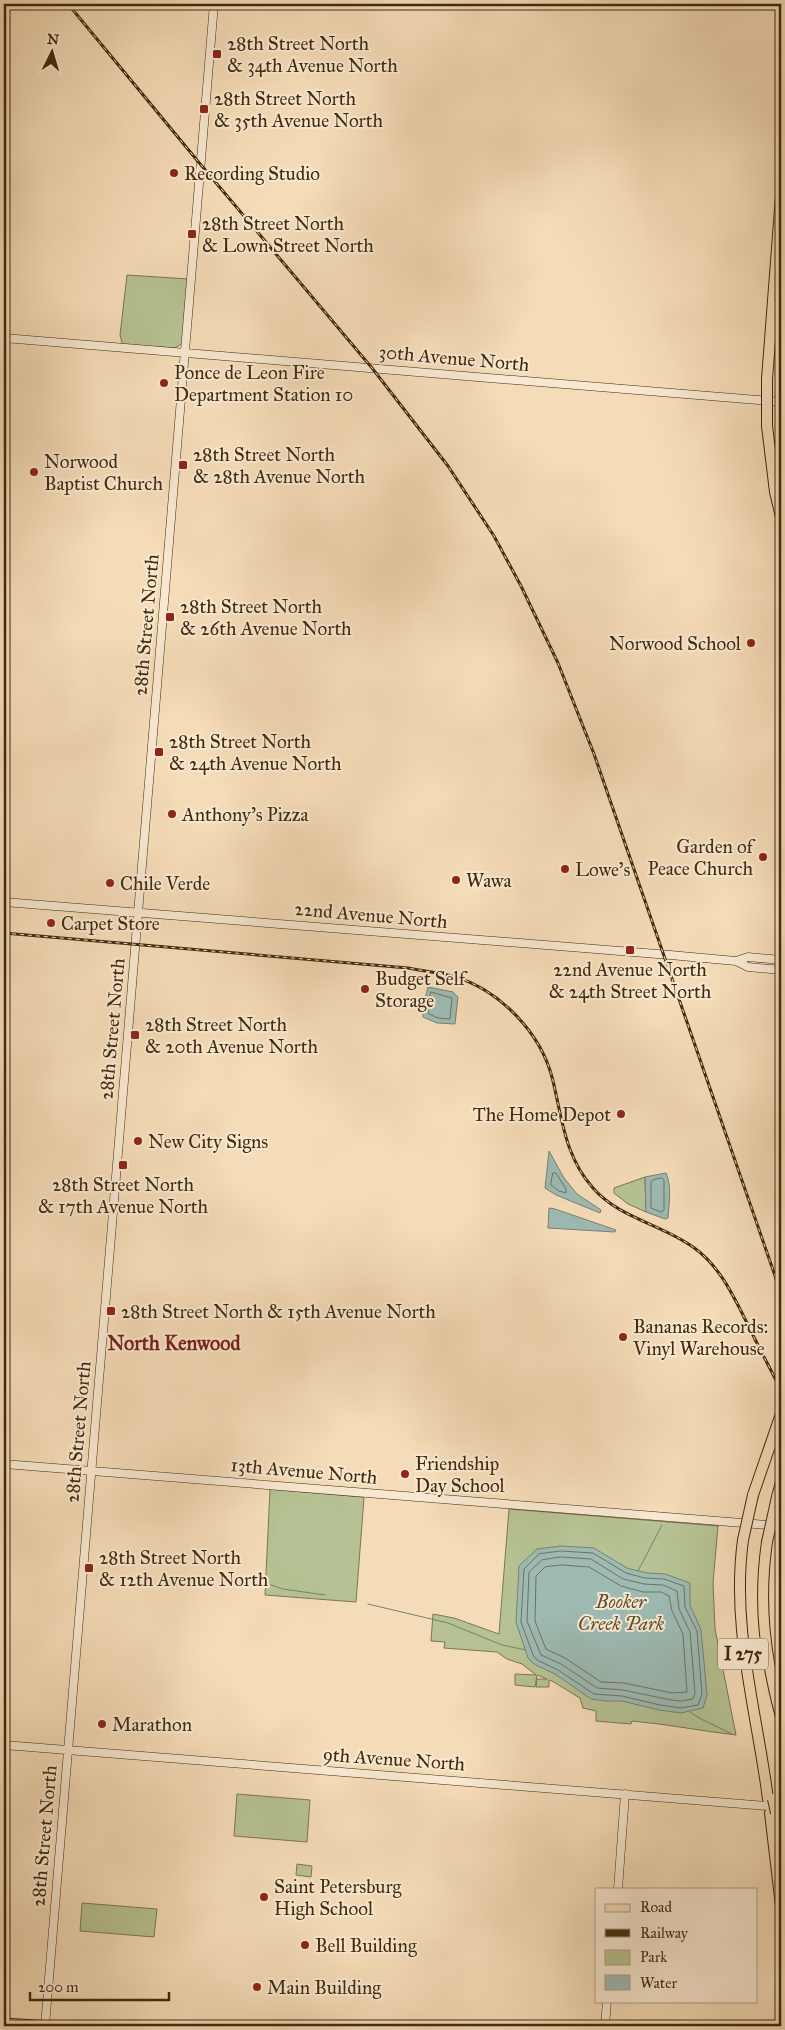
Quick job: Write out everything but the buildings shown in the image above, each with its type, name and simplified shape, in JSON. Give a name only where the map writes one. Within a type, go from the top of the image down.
[{"type":"highway","points":[[781,196],[767,379],[767,426],[775,492],[781,517]]},
{"type":"highway","name":"I 275","points":[[781,1415],[753,1495],[743,1540],[739,1577],[741,1630],[748,1684],[770,1799],[776,1811],[781,1831]]},
{"type":"highway","name":"I 275","points":[[781,1482],[767,1542],[762,1578],[764,1634],[770,1676],[781,1717]]},
{"type":"highway","points":[[776,1811],[781,1906]]},
{"type":"main road","points":[[4,2023],[50,2026]]},
{"type":"street","name":"28th Street North","points":[[45,2026],[214,4]]},
{"type":"street","name":"30th Avenue North","points":[[4,338],[781,402]]},
{"type":"street","name":"22nd Avenue North","points":[[4,902],[736,962],[748,967],[781,970]]},
{"type":"street","name":"22nd Avenue North","points":[[736,962],[748,957],[781,960]]},
{"type":"street","name":"13th Avenue North","points":[[4,1464],[92,1469],[781,1526]]},
{"type":"street","name":"9th Avenue North","points":[[4,1745],[625,1794],[776,1811]]},
{"type":"street","points":[[618,1888],[625,1794]]},
{"type":"street","points":[[605,2026],[607,2002]]},
{"type":"green space","points":[[127,275],[189,279],[183,343],[175,348],[126,345],[122,343],[120,335]]},
{"type":"green space","points":[[645,1177],[646,1212],[628,1204],[614,1193],[614,1188]]},
{"type":"green space","points":[[270,1489],[364,1498],[356,1602],[265,1595]]},
{"type":"green space","name":"Booker Creek Park","points":[[509,1509],[718,1526],[713,1583],[715,1629],[736,1735],[645,1722],[632,1721],[631,1724],[596,1721],[596,1711],[583,1708],[580,1698],[552,1681],[549,1680],[549,1687],[536,1687],[537,1679],[547,1679],[537,1675],[535,1687],[515,1685],[515,1674],[536,1675],[522,1664],[507,1659],[497,1652],[444,1648],[445,1642],[431,1641],[433,1614],[454,1618],[499,1634]]},
{"type":"green space","points":[[237,1794],[310,1800],[307,1842],[234,1836]]},
{"type":"green space","points":[[297,1864],[312,1866],[311,1877],[296,1875]]},
{"type":"green space","points":[[82,1903],[157,1909],[154,1937],[80,1931]]},
{"type":"water","points":[[428,987],[453,992],[458,997],[455,1024],[437,1023],[423,1017],[423,1007]]},
{"type":"water","points":[[549,1151],[564,1178],[577,1194],[601,1210],[600,1213],[556,1195],[545,1188]]},
{"type":"water","points":[[666,1173],[670,1195],[668,1218],[665,1219],[646,1212],[645,1177]]},
{"type":"water","points":[[549,1208],[616,1230],[615,1232],[548,1228]]},
{"type":"water","points":[[561,1546],[594,1548],[627,1568],[647,1573],[665,1574],[690,1583],[690,1605],[701,1630],[707,1695],[703,1708],[681,1713],[622,1701],[591,1699],[555,1674],[534,1664],[528,1658],[516,1622],[519,1566],[537,1549]]},
{"type":"waterway","points":[[638,1571],[662,1525]]},
{"type":"waterway","points":[[268,1584],[283,1589],[325,1595]]},
{"type":"waterway","points":[[368,1604],[448,1623],[502,1645],[526,1650]]},
{"type":"waterway","points":[[690,1712],[732,1734]]},
{"type":"railway","points":[[68,4],[372,368],[448,466],[494,536],[521,586],[558,663],[594,754],[781,1293]]},
{"type":"railway","points":[[4,933],[408,968],[456,977],[488,992],[516,1015],[538,1044],[552,1077],[565,1135],[583,1176],[603,1198],[615,1207],[681,1239],[702,1254],[731,1291],[781,1390]]},
{"type":"place","name":"28th Street North & 34th Avenue North","points":[[217,54]]},
{"type":"place","name":"28th Street North & 35th Avenue North","points":[[204,109]]},
{"type":"place","name":"Recording Studio","points":[[174,173]]},
{"type":"place","name":"28th Street North & Lown Street North","points":[[192,234]]},
{"type":"place","name":"Ponce de Leon Fire Department Station 10","points":[[164,383]]},
{"type":"place","name":"28th Street North & 28th Avenue North","points":[[183,465]]},
{"type":"place","name":"Norwood Baptist Church","points":[[34,472]]},
{"type":"place","name":"28th Street North & 26th Avenue North","points":[[170,617]]},
{"type":"place","name":"Norwood School","points":[[751,643]]},
{"type":"place","name":"28th Street North & 24th Avenue North","points":[[159,752]]},
{"type":"place","name":"Anthony's Pizza","points":[[172,814]]},
{"type":"place","name":"Garden of Peace Church","points":[[763,857]]},
{"type":"place","name":"Lowe's","points":[[565,869]]},
{"type":"place","name":"Wawa","points":[[456,880]]},
{"type":"place","name":"Chile Verde","points":[[110,883]]},
{"type":"place","name":"Carpet Store","points":[[51,923]]},
{"type":"place","name":"22nd Avenue North & 24th Street North","points":[[630,950]]},
{"type":"place","name":"Budget Self Storage","points":[[365,989]]},
{"type":"place","name":"28th Street North & 20th Avenue North","points":[[135,1035]]},
{"type":"place","name":"The Home Depot","points":[[621,1114]]},
{"type":"place","name":"New City Signs","points":[[138,1141]]},
{"type":"place","name":"28th Street North & 17th Avenue North","points":[[123,1165]]},
{"type":"place","name":"28th Street North & 15th Avenue North","points":[[111,1311]]},
{"type":"place","name":"Bananas Records: Vinyl Warehouse","points":[[623,1337]]},
{"type":"place","name":"Friendship Day School","points":[[405,1474]]},
{"type":"place","name":"28th Street North & 12th Avenue North","points":[[89,1568]]},
{"type":"place","name":"Marathon","points":[[102,1724]]},
{"type":"place","name":"Saint Petersburg High School","points":[[264,1897]]},
{"type":"place","name":"Bell Building","points":[[305,1945]]},
{"type":"place","name":"Main Building","points":[[257,1987]]},
{"type":"district","name":"North Kenwood","points":[[174,1343]]}]
